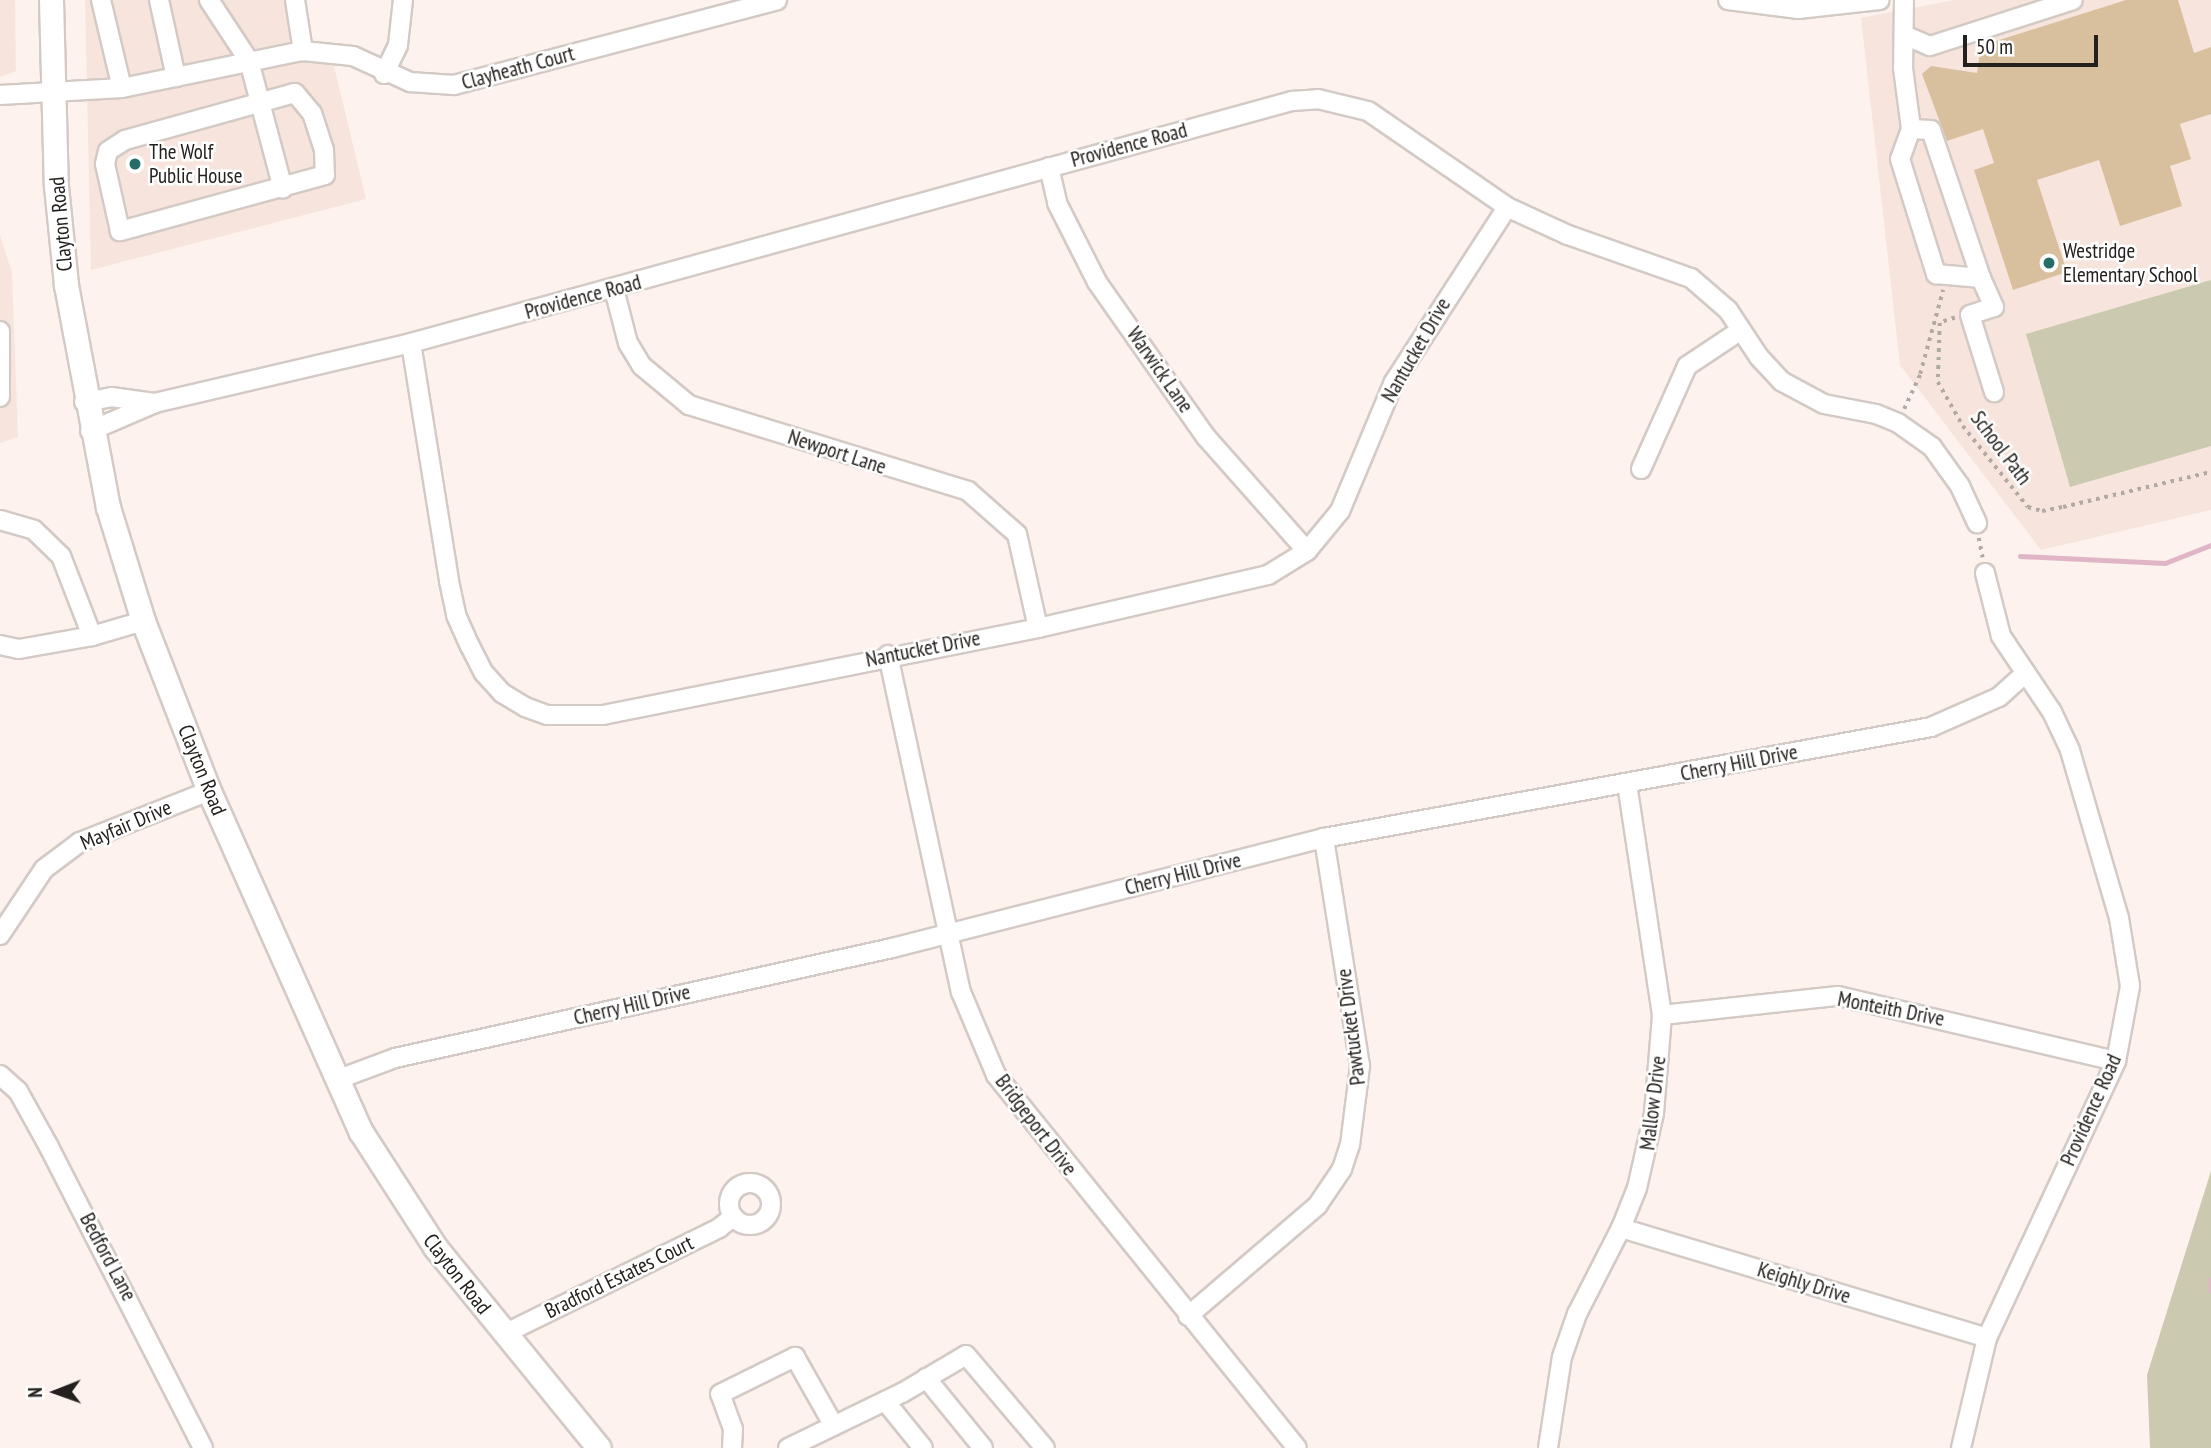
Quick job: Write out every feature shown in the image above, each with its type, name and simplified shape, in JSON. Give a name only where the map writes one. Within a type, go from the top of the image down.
[{"type":"main road","name":"Clayton Road","points":[[51,0],[64,272],[90,431],[108,508],[143,621],[209,791],[335,1080],[397,1194],[504,1334],[599,1448]]},
{"type":"street","points":[[101,0],[122,88]]},
{"type":"street","points":[[159,0],[176,77]]},
{"type":"street","points":[[209,0],[249,61],[284,189]]},
{"type":"street","points":[[295,0],[303,51]]},
{"type":"street","points":[[384,74],[400,35],[403,0]]},
{"type":"street","name":"Clayheath Court","points":[[0,95],[122,88],[303,51],[353,56],[384,74],[410,82],[454,85],[776,0]]},
{"type":"street","points":[[1728,0],[1798,9],[1880,0]]},
{"type":"street","points":[[1904,0],[1911,129],[1900,159],[1936,274],[1981,278]]},
{"type":"street","points":[[1904,35],[1930,46],[2073,0]]},
{"type":"street","points":[[295,93],[312,113],[324,150],[325,175],[284,189],[120,231],[114,217],[105,164],[108,151],[125,140],[262,105],[295,93]]},
{"type":"street","name":"Providence Road","points":[[90,431],[155,403],[411,343],[1292,101],[1318,99],[1368,111],[1507,207],[1568,235],[1691,278],[1728,310],[1766,365],[1801,394],[1898,423],[1932,447],[1949,468],[1976,523]]},
{"type":"street","points":[[1911,129],[1931,130],[1981,278],[1994,307],[1970,315],[1994,392]]},
{"type":"street","name":"Warwick Lane","points":[[1049,167],[1057,203],[1097,282],[1206,437],[1307,551]]},
{"type":"street","name":"Nantucket Drive","points":[[411,343],[456,615],[484,673],[502,693],[547,715],[603,715],[888,655],[1038,628],[1251,582],[1307,551],[1340,511],[1408,357],[1507,207]]},
{"type":"street","name":"Newport Lane","points":[[614,289],[628,343],[642,366],[689,405],[968,491],[1017,534],[1038,628]]},
{"type":"street","points":[[1641,469],[1673,388],[1687,366],[1741,330]]},
{"type":"street","points":[[0,331],[0,397]]},
{"type":"street","name":"Providence Road","points":[[85,402],[111,397],[155,403]]},
{"type":"street","points":[[0,520],[34,530],[61,556],[92,636]]},
{"type":"street","name":"Providence Road","points":[[1961,1448],[1987,1338],[2116,1061],[2130,986],[2127,952],[2070,750],[2026,673],[2001,636],[1986,573]]},
{"type":"street","points":[[0,645],[19,649],[92,636],[143,621]]},
{"type":"street","name":"Bridgeport Drive","points":[[888,655],[961,992],[996,1075],[1297,1448]]},
{"type":"street","name":"Cherry Hill Drive","points":[[335,1080],[395,1058],[947,934],[1324,838],[1931,727],[1999,697],[2026,673]]},
{"type":"street","name":"Mallow Drive","points":[[1548,1448],[1566,1346],[1577,1314],[1621,1228],[1649,1151],[1662,1015],[1628,784]]},
{"type":"street","name":"Mayfair Drive","points":[[0,935],[44,869],[80,842],[209,791]]},
{"type":"street","name":"Pawtucket Drive","points":[[1188,1316],[1317,1206],[1342,1169],[1350,1145],[1360,1066],[1324,838]]},
{"type":"street","name":"Monteith Drive","points":[[1662,1015],[1838,996],[2116,1061]]},
{"type":"street","name":"Bedford Lane","points":[[0,1075],[18,1091],[49,1147],[203,1448]]},
{"type":"street","name":"Bradford Estates Court","points":[[504,1334],[719,1228],[733,1217]]},
{"type":"street","name":"Keighly Drive","points":[[1621,1228],[1987,1338]]},
{"type":"street","points":[[788,1448],[893,1397],[966,1355],[1045,1448]]},
{"type":"street","points":[[732,1448],[733,1429],[720,1394],[795,1357],[834,1426]]},
{"type":"street","points":[[926,1378],[983,1448]]},
{"type":"street","points":[[893,1397],[923,1448]]},
{"type":"path","points":[[1898,423],[1920,374],[1945,282]]},
{"type":"path","name":"School Path","points":[[1957,318],[1940,323],[1938,382],[1963,426],[2028,507],[2053,509],[2211,472]]},
{"type":"shaded area","points":[[0,0],[15,0],[16,71],[0,77]]},
{"type":"shaded area","points":[[85,0],[285,0],[289,31],[334,66],[366,199],[91,270]]},
{"type":"shaded area","name":"Westridge Elementary School","points":[[1954,0],[2211,0],[2211,510],[2041,550],[1900,365],[1861,18]]},
{"type":"shaded area","points":[[0,235],[12,273],[18,437],[0,443]]},
{"type":"shaded area","points":[[2211,280],[2211,446],[2070,487],[2026,334]]},
{"type":"shaded area","points":[[2211,1171],[2211,1448],[2150,1448],[2147,1375]]},
{"type":"building","points":[[2126,0],[2178,0],[2194,53],[2211,47],[2211,114],[2180,124],[2191,159],[2170,166],[2182,206],[2120,226],[2099,160],[2037,180],[2067,272],[2013,290],[1974,170],[1994,163],[1983,129],[1947,141],[1922,74],[1931,66],[1977,73],[1980,52],[1993,42]]},
{"type":"waterway","points":[[2020,556],[2165,563],[2211,545]]},
{"type":"waterway","points":[[2211,1279],[2211,1291]]},
{"type":"place","name":"The Wolf Public House","points":[[135,164]]},
{"type":"place","name":"Westridge Elementary School","points":[[2049,263]]}]
